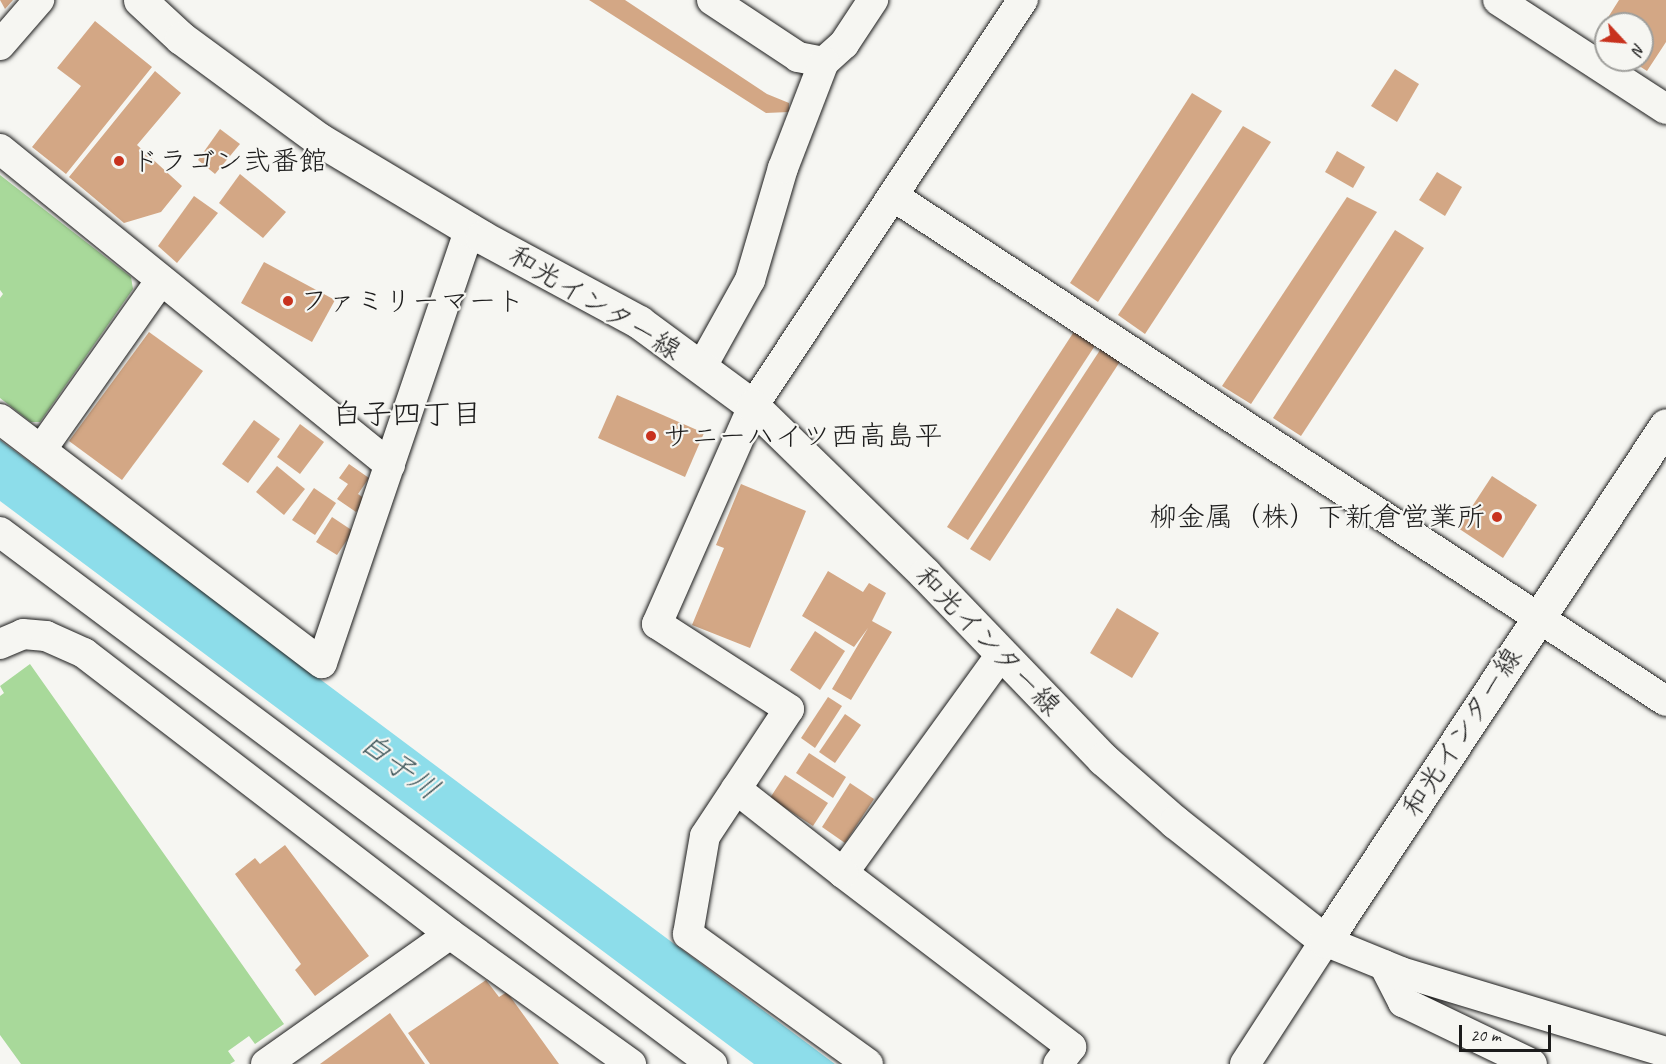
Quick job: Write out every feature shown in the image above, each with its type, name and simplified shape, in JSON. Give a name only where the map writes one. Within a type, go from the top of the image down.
[{"type":"main road","name":"和光インター線","points":[[140,0],[181,38],[320,140],[470,229],[639,322],[753,406],[917,566],[1000,656],[1103,759],[1175,822],[1325,941],[1666,425]]},
{"type":"street","points":[[0,45],[39,0]]},
{"type":"street","points":[[712,0],[798,57],[824,62]]},
{"type":"street","points":[[701,368],[750,280],[783,168],[824,62],[844,44],[873,0]]},
{"type":"street","points":[[868,1064],[688,934],[705,836],[789,709],[657,624],[753,406],[1023,0]]},
{"type":"street","points":[[1498,0],[1666,109]]},
{"type":"street","points":[[0,149],[390,465]]},
{"type":"street","points":[[893,196],[1666,701]]},
{"type":"street","points":[[0,419],[322,663],[470,229]]},
{"type":"street","points":[[41,450],[161,280]]},
{"type":"street","points":[[0,532],[712,1064]]},
{"type":"street","points":[[0,644],[23,634],[46,636],[84,653],[450,934],[631,1064]]},
{"type":"street","points":[[843,873],[1000,656]]},
{"type":"street","points":[[736,789],[1071,1047],[1058,1064]]},
{"type":"street","points":[[266,1064],[450,934]]},
{"type":"street","points":[[1245,1064],[1325,941],[1384,965],[1666,1052]]},
{"type":"street","points":[[1384,965],[1403,1002],[1532,1064]]},
{"type":"green space","points":[[0,175],[131,277],[133,289],[40,422],[31,422],[0,398],[0,298],[3,294],[0,290]]},
{"type":"green space","points":[[30,664],[284,1024],[255,1044],[249,1036],[228,1051],[235,1061],[230,1064],[21,1064],[0,1035],[0,696],[4,693],[0,686]]},
{"type":"water","name":"白子川","points":[[0,440],[835,1064],[754,1064],[0,501]]},
{"type":"building","points":[[0,0],[13,0],[5,9]]},
{"type":"building","points":[[589,0],[625,0],[767,94],[789,103],[789,112],[766,113]]},
{"type":"building","points":[[1619,0],[1666,0],[1666,42],[1654,60],[1654,12],[1611,12]]},
{"type":"building","points":[[95,21],[152,67],[66,174],[32,147],[81,86],[57,68]]},
{"type":"building","points":[[1395,69],[1419,84],[1397,122],[1371,106]]},
{"type":"building","name":"ドラゴン弐番館","points":[[155,71],[181,93],[137,145],[182,186],[161,212],[124,223],[69,177]]},
{"type":"building","points":[[1192,93],[1222,111],[1098,302],[1070,283]]},
{"type":"building","points":[[1243,126],[1271,142],[1145,334],[1118,315]]},
{"type":"building","points":[[220,129],[240,144],[215,174],[198,160]]},
{"type":"building","points":[[1337,151],[1365,167],[1353,188],[1325,172]]},
{"type":"building","points":[[1437,172],[1462,187],[1445,216],[1419,200]]},
{"type":"building","points":[[240,174],[286,212],[263,238],[219,203]]},
{"type":"building","points":[[194,196],[218,213],[177,263],[158,246]]},
{"type":"building","points":[[1347,197],[1377,212],[1251,404],[1222,386]]},
{"type":"building","points":[[1395,230],[1424,248],[1301,436],[1273,418]]},
{"type":"building","name":"ファミリーマート","points":[[264,262],[335,300],[312,342],[241,303]]},
{"type":"building","points":[[1075,330],[1096,344],[968,540],[947,527]]},
{"type":"building","points":[[149,332],[203,371],[122,480],[69,441]]},
{"type":"building","points":[[1102,347],[1121,360],[990,561],[970,549]]},
{"type":"building","name":"サニーハイツ西高島平","points":[[617,395],[704,433],[685,477],[598,438]]},
{"type":"building","points":[[254,420],[280,439],[248,483],[222,464]]},
{"type":"building","points":[[300,424],[324,442],[300,474],[277,457]]},
{"type":"building","points":[[349,464],[369,478],[358,494],[365,499],[356,512],[337,499],[348,484],[339,478]]},
{"type":"building","points":[[277,466],[305,489],[284,515],[256,492]]},
{"type":"building","name":"柳金属（株）下新倉営業所","points":[[1492,476],[1537,505],[1503,558],[1458,528]]},
{"type":"building","points":[[741,484],[806,511],[750,648],[692,625],[724,548],[716,545]]},
{"type":"building","points":[[314,488],[336,503],[315,535],[292,520]]},
{"type":"building","points":[[332,517],[353,531],[337,555],[316,542]]},
{"type":"building","points":[[828,571],[863,592],[869,583],[886,593],[872,621],[892,632],[851,700],[832,689],[868,628],[854,647],[802,616]]},
{"type":"building","points":[[1117,608],[1159,633],[1132,678],[1090,653]]},
{"type":"building","points":[[815,631],[845,651],[820,690],[790,670]]},
{"type":"building","points":[[828,697],[842,706],[815,748],[801,738]]},
{"type":"building","points":[[845,714],[861,725],[835,763],[819,752]]},
{"type":"building","points":[[809,753],[846,777],[833,798],[796,773]]},
{"type":"building","points":[[785,775],[828,803],[813,826],[770,798]]},
{"type":"building","points":[[850,783],[874,799],[845,843],[822,827]]},
{"type":"building","points":[[285,845],[369,956],[315,996],[295,970],[301,964],[235,874],[255,858],[260,864]]},
{"type":"building","points":[[486,980],[499,997],[507,992],[559,1064],[430,1064],[408,1033]]},
{"type":"building","points":[[390,1013],[425,1064],[320,1064]]},
{"type":"place","name":"ドラゴン弐番館","points":[[119,161]]},
{"type":"place","name":"ファミリーマート","points":[[288,301]]},
{"type":"place","name":"サニーハイツ西高島平","points":[[651,436]]},
{"type":"place","name":"柳金属（株）下新倉営業所","points":[[1497,517]]},
{"type":"district","name":"白子四丁目","points":[[407,414]]}]
